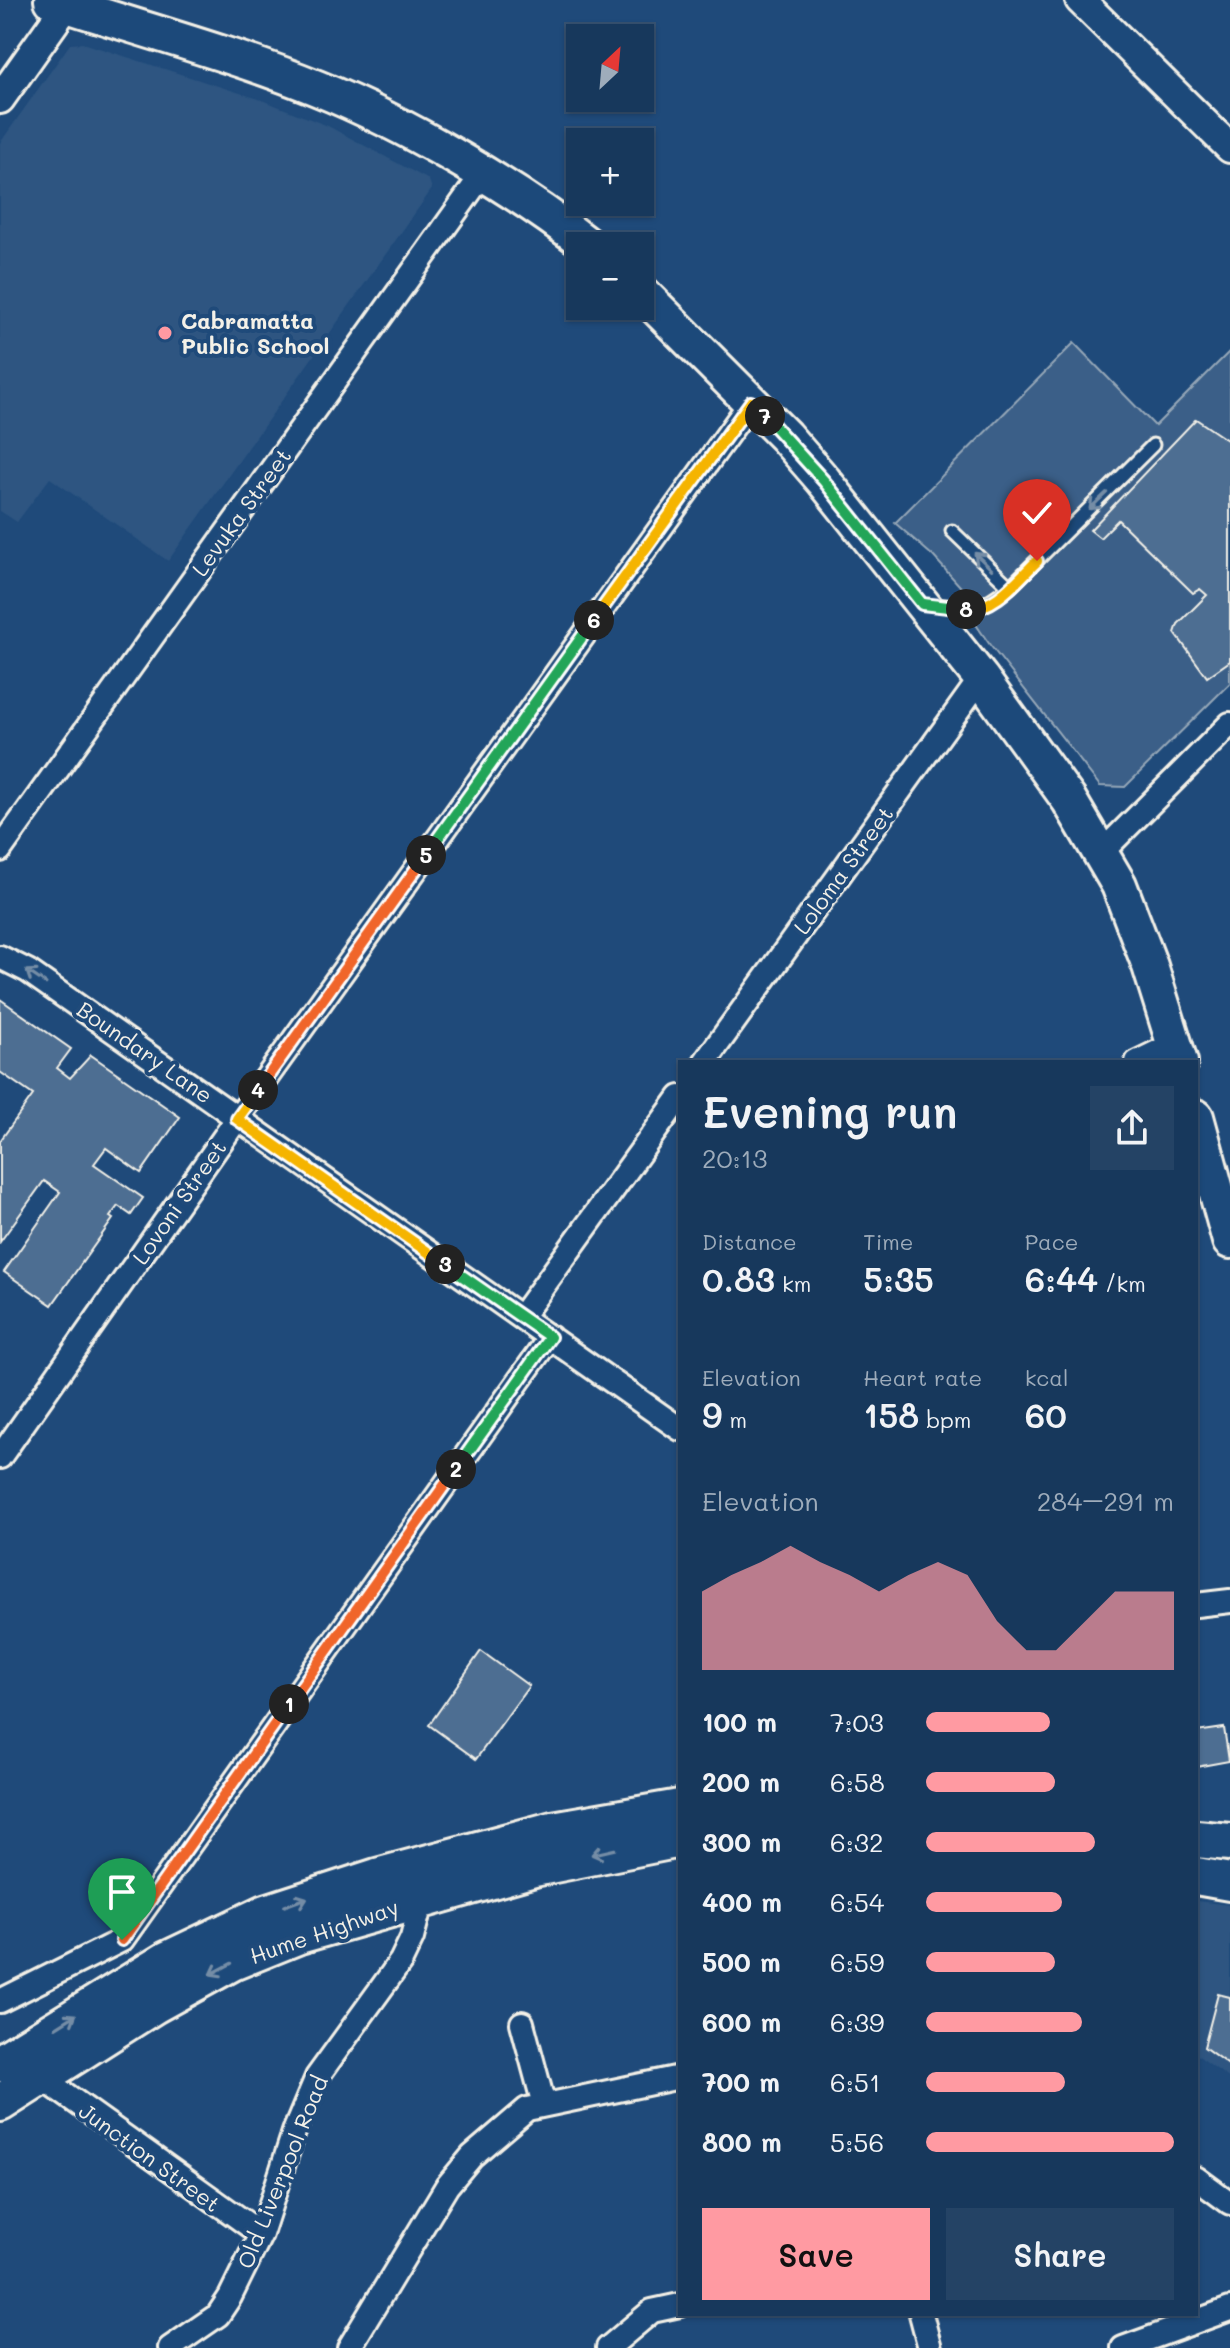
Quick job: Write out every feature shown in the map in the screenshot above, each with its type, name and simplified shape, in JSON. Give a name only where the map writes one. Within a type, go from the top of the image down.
[{"type":"highway","name":"Hume Highway","points":[[3,2056],[211,1937],[308,1897],[553,1830],[678,1808]]},
{"type":"highway","name":"Hume Highway","points":[[0,2103],[154,2005],[232,1962],[299,1935],[548,1864],[678,1839]]},
{"type":"highway","points":[[1198,1839],[1230,1842]]},
{"type":"highway","points":[[1198,1876],[1230,1882]]},
{"type":"main road","points":[[63,2],[317,88],[386,121],[482,175],[568,232]]},
{"type":"main road","points":[[654,305],[824,481],[981,678],[1069,800],[1101,853],[1133,919],[1177,1053]]},
{"type":"main road","points":[[1198,1124],[1228,1222]]},
{"type":"street","points":[[1080,0],[1230,148]]},
{"type":"street","points":[[0,99],[63,2]]},
{"type":"street","name":"Levuka Street","points":[[0,850],[482,175]]},
{"type":"street","name":"Lovoni Street","points":[[0,1457],[237,1119],[751,402]]},
{"type":"street","name":"Loloma Street","points":[[706,1060],[981,678]]},
{"type":"street","points":[[1101,853],[1230,724]]},
{"type":"street","name":"Boundary Lane","points":[[0,957],[28,971],[211,1097],[237,1119],[678,1428]]},
{"type":"street","points":[[1146,1060],[1177,1053]]},
{"type":"street","points":[[521,1317],[678,1100]]},
{"type":"street","points":[[0,2001],[122,1940],[550,1337]]},
{"type":"street","points":[[1198,1605],[1230,1601]]},
{"type":"street","name":"Old Liverpool Road","points":[[170,2348],[218,2315],[230,2297],[261,2234],[317,2077],[401,1961],[412,1938],[422,1899]]},
{"type":"street","points":[[522,2023],[544,2105]]},
{"type":"street","name":"Junction Street","points":[[41,2077],[261,2234]]},
{"type":"street","points":[[349,2348],[447,2186],[472,2156],[527,2109],[678,2077]]},
{"type":"street","points":[[1198,2179],[1230,2203]]},
{"type":"street","points":[[608,2348],[652,2311],[678,2305]]},
{"type":"street","points":[[1123,2348],[1162,2342],[1230,2309]]},
{"type":"street","points":[[922,2316],[930,2348]]},
{"type":"lane","points":[[922,604],[977,609],[1010,587],[1153,445]]},
{"type":"lane","points":[[952,531],[1010,587]]},
{"type":"shaded area","name":"Cabramatta Public School","points":[[83,43],[262,100],[328,126],[429,180],[432,189],[168,561],[50,478],[17,522],[0,511],[0,143],[70,44]]},
{"type":"shaded area","points":[[1074,343],[1155,426],[1230,351],[1230,683],[1125,787],[1100,786],[990,645],[975,623],[968,595],[933,556],[895,523]]},
{"type":"shaded area","points":[[1198,1901],[1230,1905],[1230,2079],[1198,2055]]},
{"type":"building","points":[[1196,419],[1230,442],[1230,661],[1207,677],[1175,633],[1178,624],[1207,595],[1200,589],[1193,593],[1118,520],[1100,538],[1090,530]]},
{"type":"building","points":[[0,999],[71,1049],[57,1068],[70,1078],[91,1055],[180,1117],[141,1173],[106,1148],[94,1164],[143,1198],[131,1215],[118,1206],[110,1217],[113,1219],[52,1305],[4,1272],[60,1192],[44,1181],[0,1242],[0,1141],[33,1095],[0,1072]]},
{"type":"building","points":[[481,1651],[529,1686],[476,1759],[429,1725]]},
{"type":"building","points":[[1224,1728],[1229,1761],[1198,1767],[1198,1732]]},
{"type":"building","points":[[1218,1994],[1230,1997],[1230,2066],[1204,2047]]},
{"type":"place","name":"Cabramatta Public School","points":[[165,333]]},
{"type":"route","points":[[122,1940],[550,1337],[237,1119],[751,402],[824,481],[922,604],[977,609],[999,598],[1037,561]]}]
